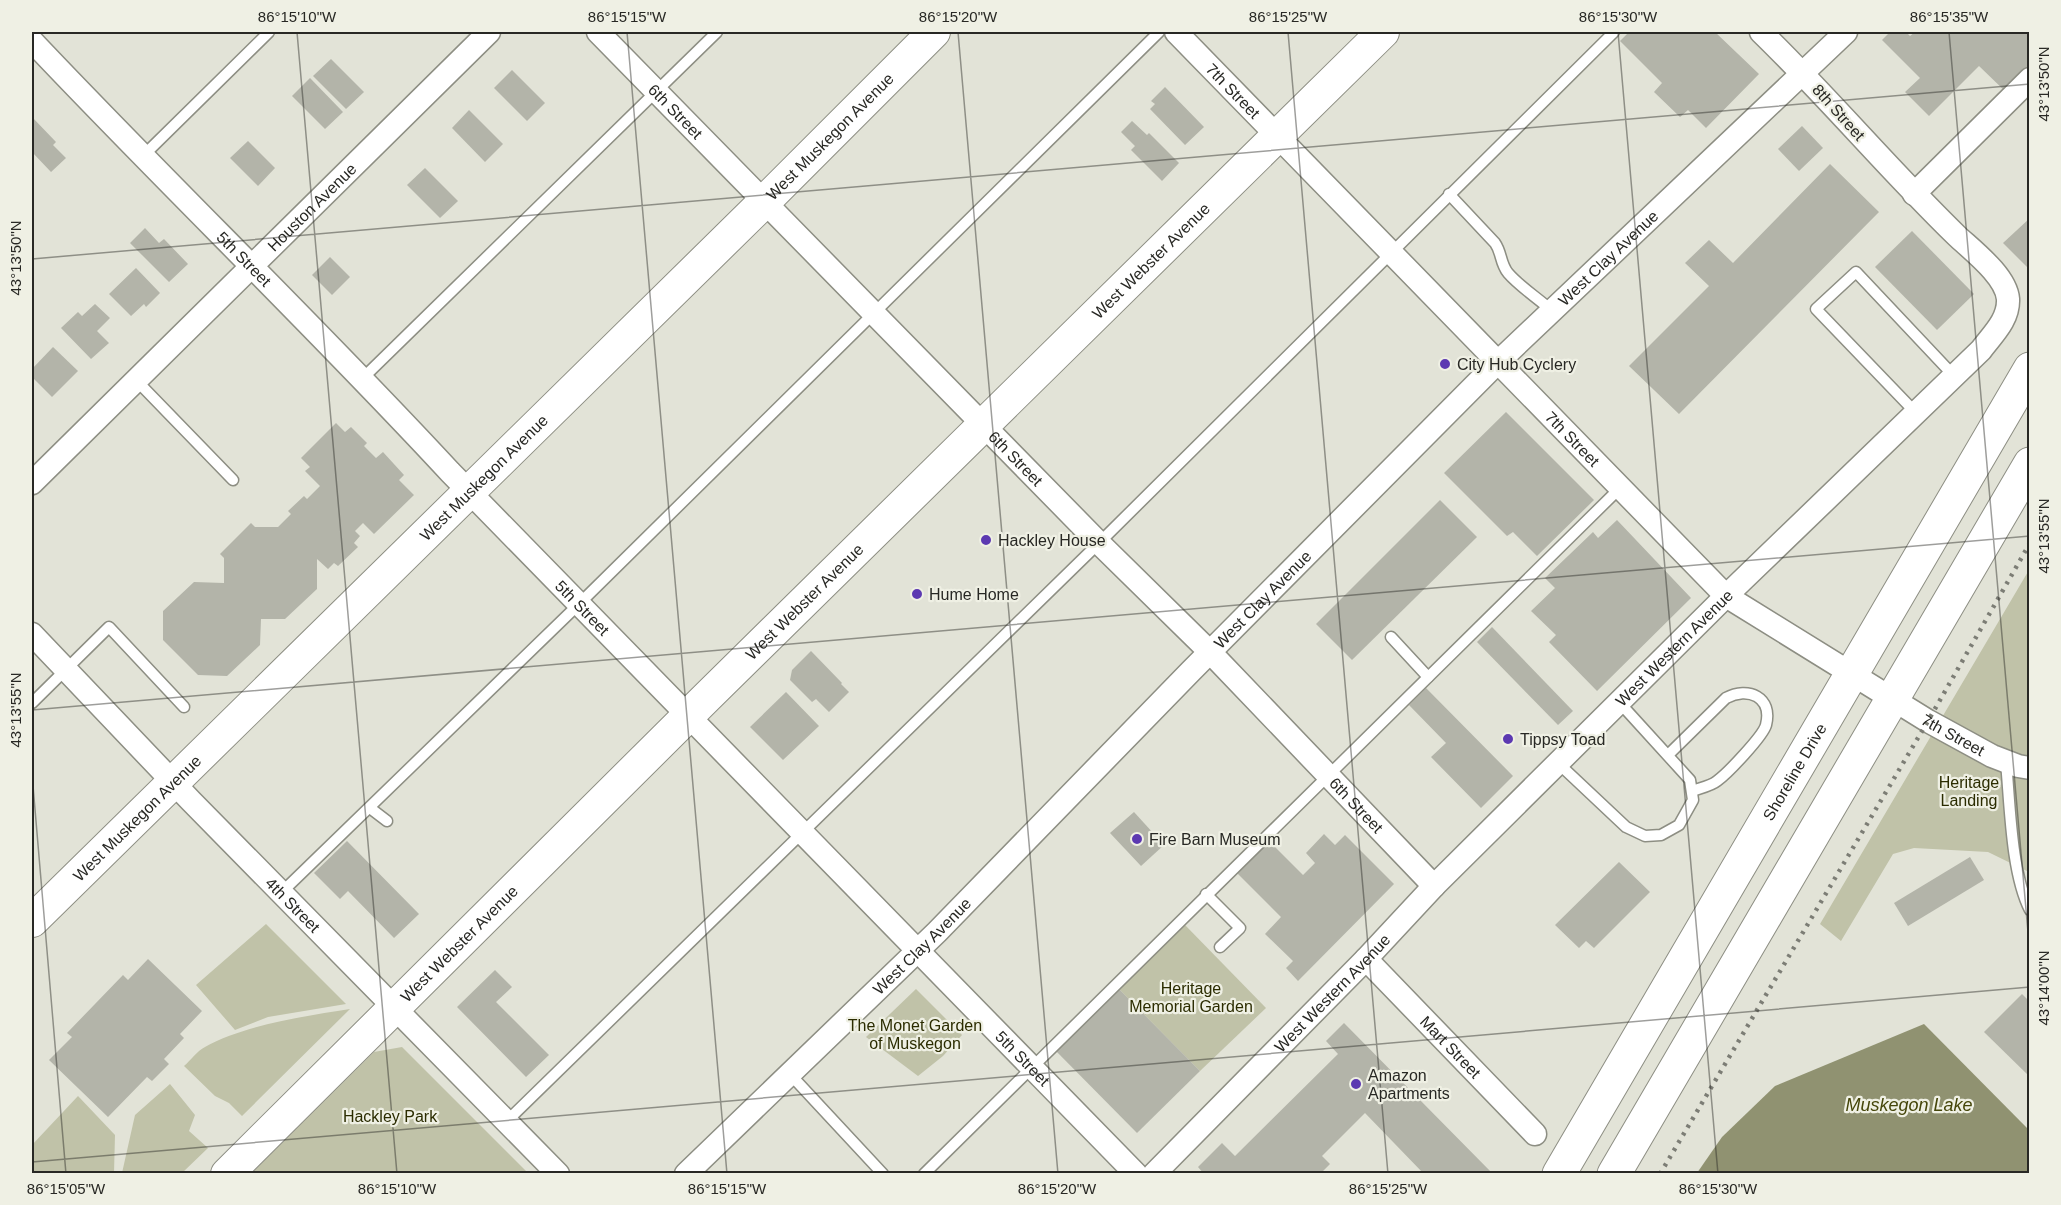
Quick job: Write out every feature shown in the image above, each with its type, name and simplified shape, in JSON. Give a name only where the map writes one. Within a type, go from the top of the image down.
[{"type":"highway","name":"Shoreline Drive","points":[[1559,1173],[2030,369]]},
{"type":"highway","points":[[1614,1173],[2030,464]]},
{"type":"main road","name":"West Muskegon Avenue","points":[[32,921],[934,32]]},
{"type":"main road","name":"West Webster Avenue","points":[[227,1173],[688,715],[1383,32]]},
{"type":"street","name":"Houston Avenue","points":[[32,483],[489,32]]},
{"type":"street","name":"6th Street","points":[[598,32],[983,426],[1210,652],[1434,886]]},
{"type":"street","name":"7th Street","points":[[1176,32],[1726,597],[1937,727],[1992,756],[2030,768]]},
{"type":"street","name":"8th Street","points":[[1761,32],[1804,74],[1914,194]]},
{"type":"street","name":"West Clay Avenue","points":[[686,1173],[918,951],[1497,363],[1846,32]]},
{"type":"street","name":"5th Street","points":[[35,40],[252,268],[363,378],[469,491],[1136,1173]]},
{"type":"street","points":[[1914,194],[2030,79]]},
{"type":"street","name":"West Western Avenue","points":[[1154,1173],[1366,959],[1434,886],[1726,597],[1981,350],[2002,323],[2008,299],[2000,279],[1914,194]]},
{"type":"street","name":"4th Street","points":[[32,634],[174,783],[558,1173]]},
{"type":"street","name":"Mart Street","points":[[1366,959],[1535,1134]]},
{"type":"lane","points":[[144,156],[269,32]]},
{"type":"lane","points":[[363,378],[717,32]]},
{"type":"lane","points":[[282,892],[580,603],[1159,32]]},
{"type":"lane","points":[[506,1122],[1099,543],[1614,32]]},
{"type":"lane","points":[[1449,194],[1495,243],[1501,251],[1502,262],[1509,273],[1552,311]]},
{"type":"lane","points":[[1916,413],[1816,309],[1856,273],[1954,376]]},
{"type":"lane","points":[[136,380],[233,480]]},
{"type":"lane","points":[[924,1173],[1620,488]]},
{"type":"lane","points":[[32,703],[109,627],[184,707]]},
{"type":"lane","points":[[1392,637],[1428,677]]},
{"type":"lane","points":[[1668,755],[1726,698],[1736,693],[1747,692],[1757,696],[1764,704],[1767,716],[1761,735],[1716,782],[1692,791]]},
{"type":"lane","points":[[1558,763],[1626,827],[1645,837],[1661,835],[1679,825],[1693,800],[1690,780],[1619,702]]},
{"type":"lane","points":[[2006,761],[2012,830],[2022,894],[2030,910]]},
{"type":"lane","points":[[370,808],[387,821]]},
{"type":"lane","points":[[1206,894],[1240,928],[1221,947]]},
{"type":"lane","points":[[789,1073],[883,1173]]},
{"type":"green space","name":"Heritage Landing","points":[[2029,570],[2029,872],[1988,852],[1914,848],[1893,854],[1841,941],[1820,924]]},
{"type":"green space","points":[[266,924],[346,1004],[268,1017],[235,1030],[196,985]]},
{"type":"green space","name":"Heritage Memorial Garden","points":[[1185,925],[1266,1008],[1200,1071],[1117,987]]},
{"type":"green space","name":"The Monet Garden of Muskegon","points":[[916,989],[962,1035],[943,1056],[918,1076],[866,1037]]},
{"type":"green space","points":[[350,1009],[242,1116],[229,1103],[215,1096],[184,1066],[202,1049],[220,1039],[275,1022]]},
{"type":"green space","name":"Hackley Park","points":[[402,1047],[528,1173],[252,1173],[374,1052]]},
{"type":"green space","points":[[170,1084],[195,1115],[189,1131],[208,1148],[182,1173],[122,1173],[135,1115]]},
{"type":"green space","points":[[78,1096],[115,1135],[114,1173],[32,1173],[32,1145]]},
{"type":"water","name":"Muskegon Lake","points":[[1924,1024],[2029,1130],[2029,1173],[1697,1173],[1722,1137],[1775,1086]]},
{"type":"building","points":[[1629,32],[1715,32],[1759,74],[1706,128],[1688,110],[1680,117],[1654,92],[1662,83],[1620,41]]},
{"type":"building","points":[[1890,32],[1906,32],[1910,36],[1915,32],[2030,32],[2030,70],[2007,93],[1979,66],[1929,116],[1905,92],[1920,78],[1882,40]]},
{"type":"building","points":[[331,59],[364,92],[346,109],[313,76]]},
{"type":"building","points":[[512,70],[545,103],[527,121],[494,88]]},
{"type":"building","points":[[310,78],[343,112],[325,129],[292,96]]},
{"type":"building","points":[[1165,87],[1204,127],[1185,145],[1150,109],[1155,104],[1151,101]]},
{"type":"building","points":[[469,110],[503,144],[485,162],[452,128]]},
{"type":"building","points":[[32,117],[56,142],[53,145],[66,158],[51,172],[32,152]]},
{"type":"building","points":[[1132,121],[1147,135],[1149,133],[1179,163],[1162,181],[1131,150],[1135,146],[1121,132]]},
{"type":"building","points":[[1802,126],[1823,148],[1799,171],[1778,149]]},
{"type":"building","points":[[248,141],[275,168],[258,186],[230,158]]},
{"type":"building","points":[[1830,164],[1879,212],[1679,414],[1629,366],[1709,286],[1685,263],[1709,240],[1733,263]]},
{"type":"building","points":[[425,168],[458,201],[440,218],[407,185]]},
{"type":"building","points":[[2030,218],[2030,270],[2003,243]]},
{"type":"building","points":[[145,228],[159,243],[164,239],[188,264],[169,282],[130,243]]},
{"type":"building","points":[[1912,231],[1974,294],[1937,330],[1875,267]]},
{"type":"building","points":[[330,257],[350,277],[332,295],[312,275]]},
{"type":"building","points":[[136,268],[160,293],[146,307],[144,304],[131,316],[109,294]]},
{"type":"building","points":[[95,304],[110,318],[97,331],[109,343],[91,359],[61,328],[78,312],[82,316]]},
{"type":"building","points":[[53,347],[78,371],[52,397],[32,377],[32,369]]},
{"type":"building","points":[[1506,412],[1594,500],[1537,556],[1513,532],[1507,536],[1444,473]]},
{"type":"building","points":[[336,423],[345,432],[351,427],[367,443],[364,446],[376,458],[383,452],[404,475],[399,480],[414,495],[374,534],[363,523],[355,531],[360,536],[354,543],[358,547],[338,566],[334,563],[328,569],[317,559],[317,589],[285,619],[261,619],[260,645],[227,676],[198,675],[163,640],[163,611],[194,582],[224,583],[224,558],[220,554],[251,523],[255,527],[278,527],[291,514],[288,511],[304,496],[307,499],[320,486],[305,471],[310,467],[301,458]]},
{"type":"building","points":[[1440,500],[1477,537],[1352,660],[1316,624]]},
{"type":"building","points":[[1617,520],[1691,598],[1597,691],[1549,642],[1556,635],[1531,611],[1555,588],[1545,578],[1593,532],[1598,538]]},
{"type":"building","points":[[1492,627],[1573,711],[1558,725],[1477,642]]},
{"type":"building","points":[[811,651],[849,692],[829,712],[816,699],[812,702],[790,680],[792,670]]},
{"type":"building","points":[[1426,688],[1513,776],[1481,808],[1431,757],[1446,743],[1409,705]]},
{"type":"building","points":[[786,692],[819,726],[783,760],[750,727]]},
{"type":"building","name":"Fire Barn Museum","points":[[1134,812],[1164,845],[1141,866],[1110,833]]},
{"type":"building","points":[[1324,834],[1335,845],[1345,835],[1394,884],[1298,981],[1286,968],[1293,961],[1265,934],[1281,917],[1237,873],[1269,841],[1303,875],[1315,863],[1306,853]]},
{"type":"building","points":[[347,841],[419,914],[394,938],[348,891],[340,899],[314,873]]},
{"type":"building","points":[[1970,857],[1984,880],[1908,926],[1894,903]]},
{"type":"building","points":[[1619,862],[1650,892],[1594,948],[1586,941],[1579,948],[1555,925]]},
{"type":"building","points":[[148,959],[202,1011],[180,1034],[184,1038],[164,1059],[169,1064],[152,1081],[147,1077],[108,1117],[49,1060],[72,1037],[67,1033],[123,975],[128,980]]},
{"type":"building","points":[[495,970],[512,987],[496,1002],[549,1055],[526,1077],[457,1007]]},
{"type":"building","points":[[1117,987],[1200,1071],[1137,1133],[1054,1049]]},
{"type":"building","points":[[2022,994],[2030,1002],[2030,1077],[1984,1032]]},
{"type":"building","name":"Amazon Apartments","points":[[1344,1023],[1493,1174],[1424,1174],[1365,1113],[1322,1156],[1330,1164],[1320,1174],[1307,1172],[1305,1174],[1204,1174],[1198,1167],[1222,1143],[1235,1156],[1338,1054],[1326,1041]]},
{"type":"railway","points":[[1660,1174],[1928,721],[2030,543]]},
{"type":"place","name":"City Hub Cyclery","points":[[1445,364]]},
{"type":"place","name":"Hackley House","points":[[986,540]]},
{"type":"place","name":"Hume Home","points":[[917,594]]},
{"type":"place","name":"Tippsy Toad","points":[[1508,739]]},
{"type":"place","name":"Fire Barn Museum","points":[[1137,839]]},
{"type":"place","name":"Amazon Apartments","points":[[1356,1084]]}]
